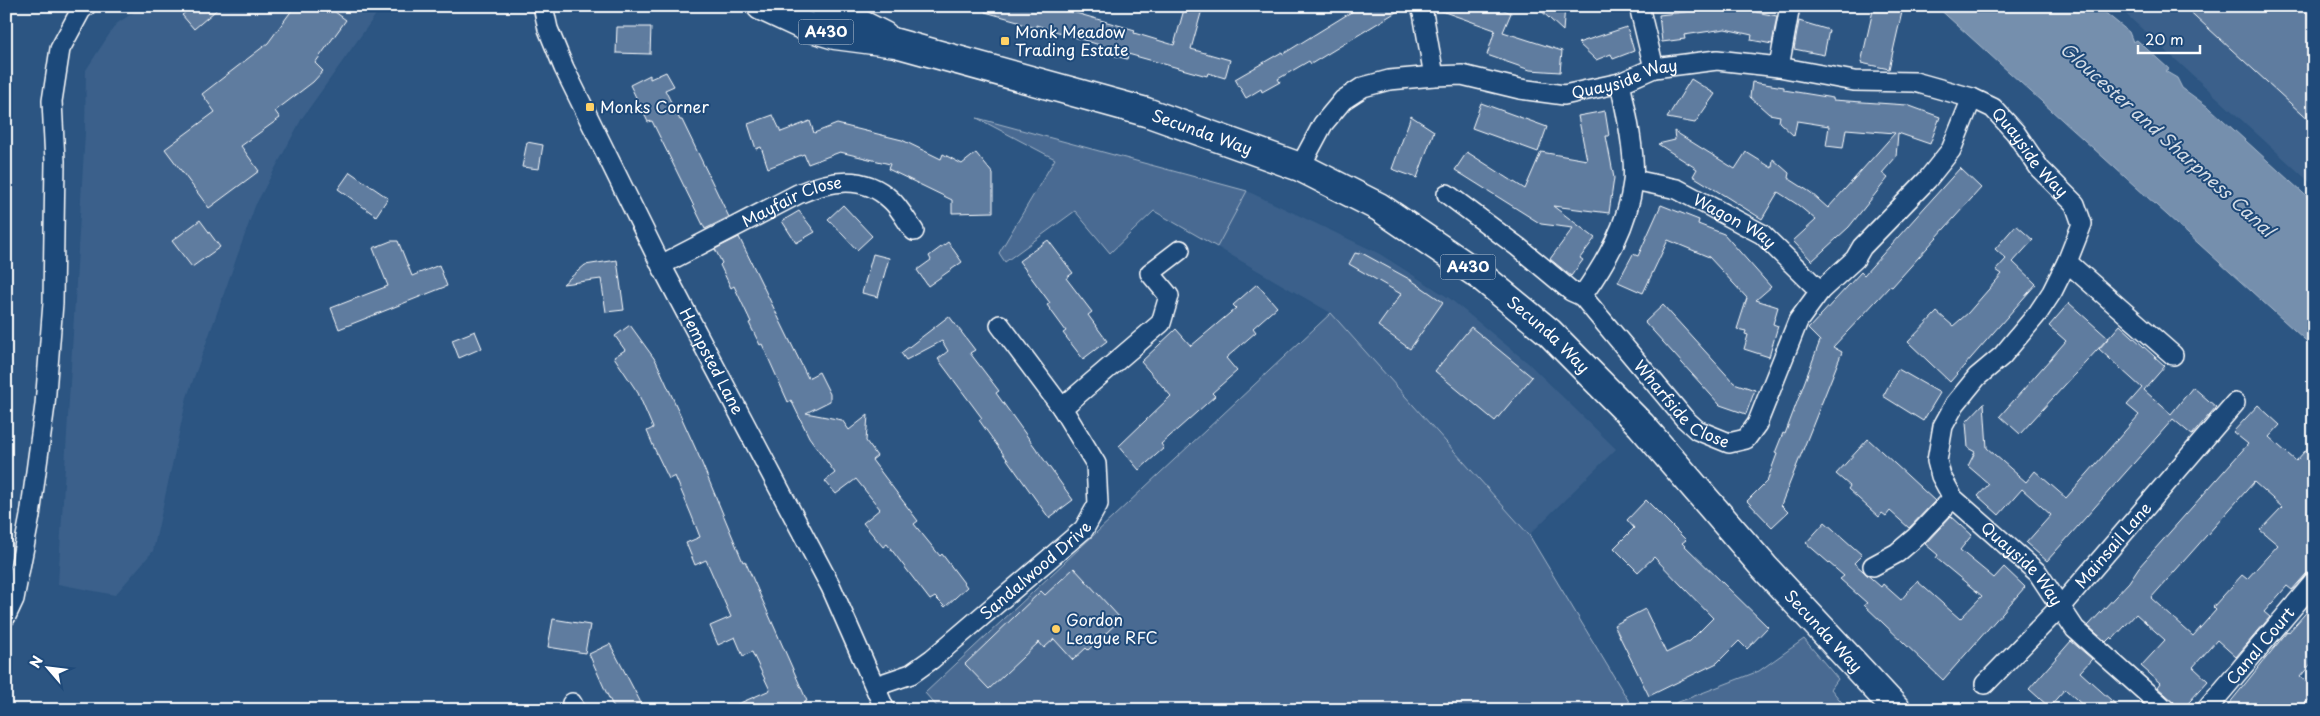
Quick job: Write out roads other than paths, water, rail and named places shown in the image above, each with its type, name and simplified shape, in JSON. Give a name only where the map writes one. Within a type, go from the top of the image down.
[{"type":"main road","name":"Secunda Way","points":[[761,6],[802,25],[835,35],[896,43],[1146,112],[1300,167],[1379,207],[1482,277],[1549,332],[1641,425],[1764,567],[1897,710]]},
{"type":"main road","name":"Secunda Way","points":[[825,6],[896,43]]},
{"type":"street","points":[[6,616],[14,599],[30,516],[45,396],[53,303],[55,161],[52,102],[60,49],[81,10],[86,6]]},
{"type":"street","points":[[1420,6],[1423,13],[1434,76]]},
{"type":"street","points":[[1639,6],[1654,68]]},
{"type":"street","points":[[1779,67],[1790,6]]},
{"type":"street","name":"Hempsted Lane","points":[[545,8],[550,34],[564,68],[661,265],[831,587],[885,710]]},
{"type":"street","name":"Quayside Way","points":[[1300,167],[1323,124],[1343,100],[1364,87],[1389,80],[1434,76],[1462,74],[1520,89],[1564,95],[1620,83],[1654,68],[1717,60],[1779,67],[1854,81],[1915,82],[1972,98],[1993,108],[2015,132],[2040,168],[2075,204],[2082,224],[2068,262],[2052,292],[2002,356],[1977,377],[1955,404],[1942,426],[1937,461],[1941,476],[1953,498],[2038,573],[2075,629],[2166,710]]},
{"type":"street","points":[[1582,296],[1614,246],[1627,211],[1634,180],[1629,129],[1620,83]]},
{"type":"street","name":"Wharfside Close","points":[[1447,194],[1518,247],[1572,291],[1582,296],[1684,418],[1697,430],[1729,443],[1746,439],[1757,424],[1798,321],[1820,291],[1855,259],[1862,247],[1927,180],[1951,150],[1972,98]]},
{"type":"street","name":"Mayfair Close","points":[[661,265],[815,186],[842,180],[868,185],[892,200],[914,231]]},
{"type":"street","name":"Wagon Way","points":[[1634,180],[1677,189],[1762,234],[1820,291]]},
{"type":"street","points":[[1062,408],[1160,323],[1169,296],[1150,273],[1180,250]]},
{"type":"street","points":[[2068,262],[2173,355]]},
{"type":"street","name":"Sandalwood Drive","points":[[876,686],[911,674],[932,659],[1084,529],[1098,504],[1096,464],[1062,408],[1000,325]]},
{"type":"street","name":"Mainsail Lane","points":[[1985,684],[2060,607],[2236,403]]},
{"type":"street","points":[[1873,566],[1897,553],[1916,537],[1953,498]]},
{"type":"street","name":"Canal Court","points":[[2206,710],[2314,582]]},
{"type":"water","name":"Gloucester and Sharpness Canal","points":[[1936,6],[2097,6],[2129,32],[2133,42],[2137,40],[2169,69],[2165,71],[2177,78],[2182,88],[2211,109],[2314,203],[2314,348]]},
{"type":"place","name":"Monk Meadow Trading Estate","points":[[1005,41]]},
{"type":"place","name":"Monks Corner","points":[[590,107]]},
{"type":"place","name":"Gordon League RFC","points":[[1056,629]]}]
